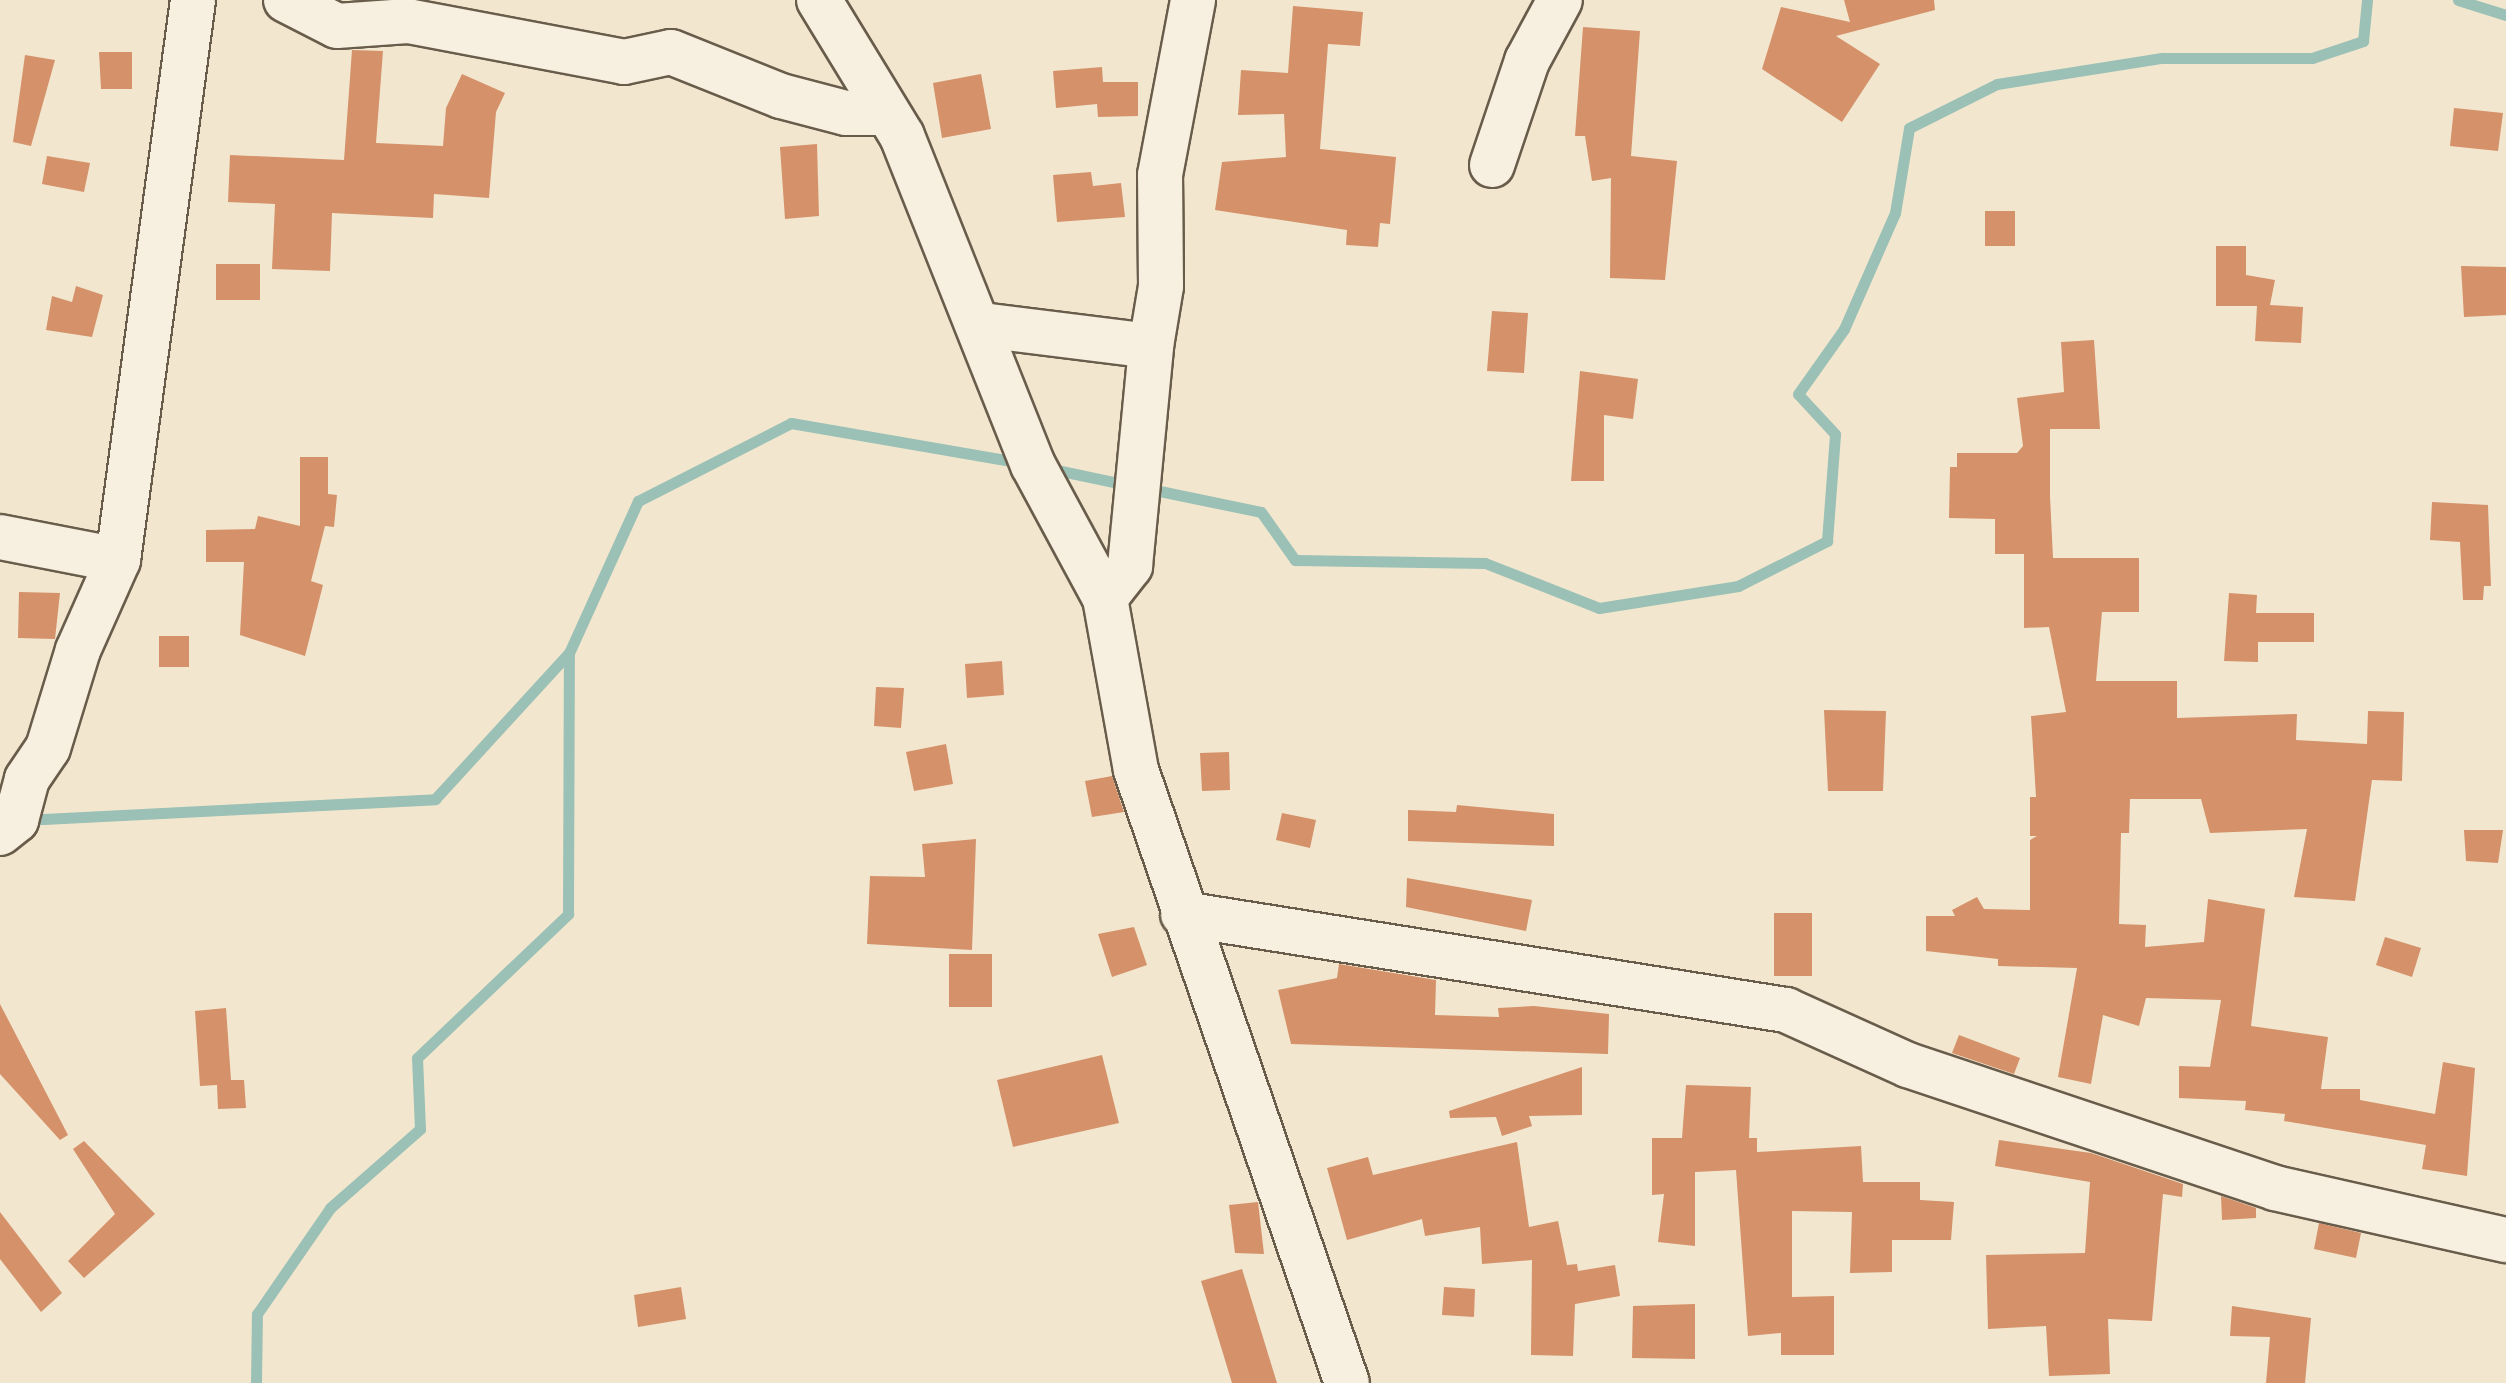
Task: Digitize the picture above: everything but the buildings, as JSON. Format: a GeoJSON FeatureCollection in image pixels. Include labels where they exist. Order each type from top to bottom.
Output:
{"type":"FeatureCollection","features":[{"type":"Feature","properties":{"kind":"street"},"geometry":{"type":"LineString","coordinates":[[0,833],[16,820],[27,779],[48,748],[78,650],[118,560],[193,0]]}},
{"type":"Feature","properties":{"kind":"street"},"geometry":{"type":"LineString","coordinates":[[286,0],[337,26],[408,21],[624,62],[671,52],[781,96],[846,113],[887,113]]}},
{"type":"Feature","properties":{"kind":"street"},"geometry":{"type":"LineString","coordinates":[[819,0],[887,113],[982,325],[1033,465],[1105,598],[1136,770],[1183,914],[1347,1383]]}},
{"type":"Feature","properties":{"kind":"street"},"geometry":{"type":"LineString","coordinates":[[1105,598],[1130,566],[1151,346],[1161,286],[1160,175],[1193,0]]}},
{"type":"Feature","properties":{"kind":"street"},"geometry":{"type":"LineString","coordinates":[[1492,165],[1527,61],[1560,0]]}},
{"type":"Feature","properties":{"kind":"street"},"geometry":{"type":"LineString","coordinates":[[982,325],[1151,346]]}},
{"type":"Feature","properties":{"kind":"street"},"geometry":{"type":"LineString","coordinates":[[0,537],[118,560]]}},
{"type":"Feature","properties":{"kind":"street"},"geometry":{"type":"LineString","coordinates":[[1183,914],[1786,1010],[1908,1065],[2275,1188],[2506,1240]]}},
{"type":"Feature","properties":{"kind":"waterway"},"geometry":{"type":"LineString","coordinates":[[1145,488],[1261,512],[1295,560],[1485,563],[1599,608],[1738,586],[1827,541],[1835,434],[1798,394],[1844,329],[1895,213],[1909,128],[1997,84],[2162,58],[2312,58],[2363,41],[2367,0]]}},
{"type":"Feature","properties":{"kind":"waterway"},"geometry":{"type":"LineString","coordinates":[[2458,0],[2506,15]]}},
{"type":"Feature","properties":{"kind":"waterway"},"geometry":{"type":"LineString","coordinates":[[24,820],[435,799],[569,653],[638,501],[791,423],[1022,463]]}},
{"type":"Feature","properties":{"kind":"waterway"},"geometry":{"type":"LineString","coordinates":[[1047,468],[1128,485]]}},
{"type":"Feature","properties":{"kind":"waterway"},"geometry":{"type":"LineString","coordinates":[[256,1383],[257,1314],[330,1208],[420,1129],[417,1058],[568,914],[569,653]]}}]}
